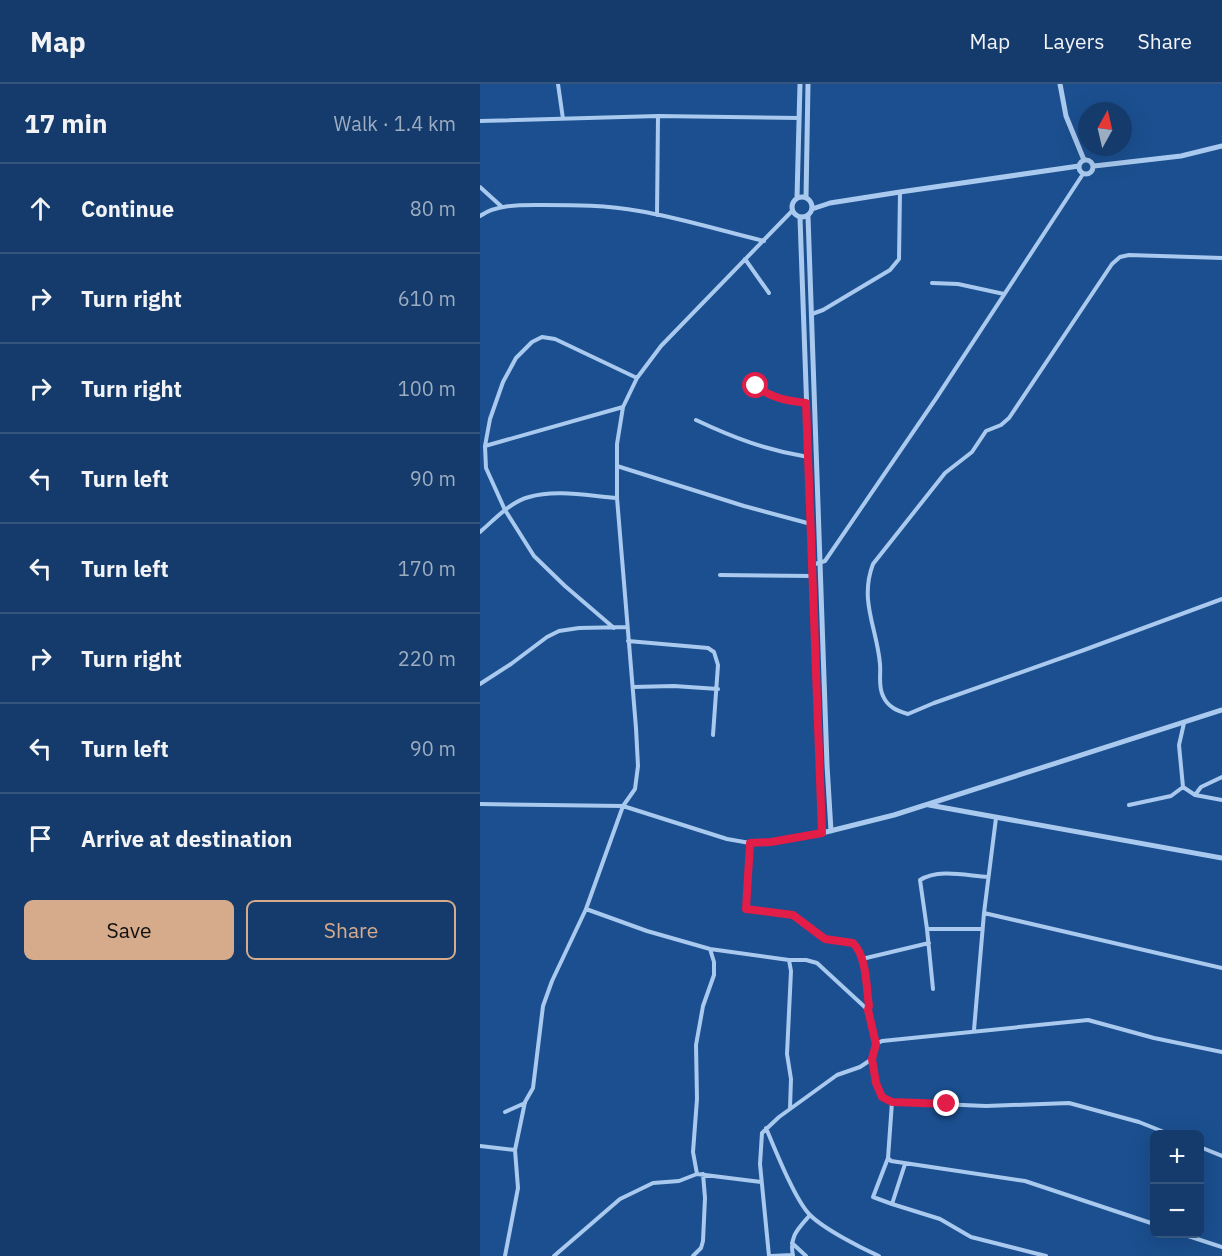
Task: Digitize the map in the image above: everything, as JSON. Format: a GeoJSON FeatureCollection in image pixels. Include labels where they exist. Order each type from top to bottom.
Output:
{"type":"FeatureCollection","features":[{"type":"Feature","properties":{"kind":"street"},"geometry":{"type":"LineString","coordinates":[[558,84],[563,119]]}},
{"type":"Feature","properties":{"kind":"street"},"geometry":{"type":"LineString","coordinates":[[505,1256],[518,1188],[515,1150],[525,1102],[533,1088],[543,1006],[552,981],[586,909],[623,806],[634,789],[638,766],[617,498],[617,444],[623,407],[637,378],[661,346],[792,211],[792,204],[797,198],[800,84]]}},
{"type":"Feature","properties":{"kind":"street"},"geometry":{"type":"LineString","coordinates":[[806,198],[808,84]]}},
{"type":"Feature","properties":{"kind":"street"},"geometry":{"type":"LineString","coordinates":[[1060,84],[1066,116],[1084,160]]}},
{"type":"Feature","properties":{"kind":"street"},"geometry":{"type":"LineString","coordinates":[[657,215],[658,116]]}},
{"type":"Feature","properties":{"kind":"street"},"geometry":{"type":"LineString","coordinates":[[480,121],[658,116],[799,118]]}},
{"type":"Feature","properties":{"kind":"street"},"geometry":{"type":"LineString","coordinates":[[1094,166],[1181,156],[1222,146]]}},
{"type":"Feature","properties":{"kind":"street"},"geometry":{"type":"LineString","coordinates":[[812,208],[830,203],[1079,166],[1084,160]]}},
{"type":"Feature","properties":{"kind":"street"},"geometry":{"type":"LineString","coordinates":[[1084,160],[1090,161],[1094,166]]}},
{"type":"Feature","properties":{"kind":"street"},"geometry":{"type":"LineString","coordinates":[[1079,166],[1083,174]]}},
{"type":"Feature","properties":{"kind":"street"},"geometry":{"type":"LineString","coordinates":[[812,565],[825,561],[937,397],[1083,174],[1091,173],[1094,166]]}},
{"type":"Feature","properties":{"kind":"street"},"geometry":{"type":"LineString","coordinates":[[480,187],[502,207]]}},
{"type":"Feature","properties":{"kind":"street"},"geometry":{"type":"LineString","coordinates":[[811,314],[823,310],[890,270],[899,259],[900,192]]}},
{"type":"Feature","properties":{"kind":"street"},"geometry":{"type":"LineString","coordinates":[[797,198],[810,200],[812,208],[808,216],[831,831]]}},
{"type":"Feature","properties":{"kind":"street"},"geometry":{"type":"LineString","coordinates":[[480,216],[488,210],[502,207],[586,205],[638,211],[764,241]]}},
{"type":"Feature","properties":{"kind":"street"},"geometry":{"type":"LineString","coordinates":[[792,211],[800,218],[822,833]]}},
{"type":"Feature","properties":{"kind":"street"},"geometry":{"type":"LineString","coordinates":[[800,218],[808,216]]}},
{"type":"Feature","properties":{"kind":"street"},"geometry":{"type":"LineString","coordinates":[[1222,258],[1129,255],[1120,257],[1112,264],[1009,418],[1001,425],[986,431],[972,452],[945,473],[873,564],[867,579],[868,608],[880,665],[879,682],[883,697],[891,708],[908,714],[1222,599]]}},
{"type":"Feature","properties":{"kind":"street"},"geometry":{"type":"LineString","coordinates":[[745,259],[769,293]]}},
{"type":"Feature","properties":{"kind":"street"},"geometry":{"type":"LineString","coordinates":[[932,284],[958,284],[1004,294]]}},
{"type":"Feature","properties":{"kind":"street"},"geometry":{"type":"LineString","coordinates":[[614,628],[534,556],[505,510],[486,468],[485,446],[490,418],[503,382],[516,358],[532,342],[542,337],[555,339],[637,378]]}},
{"type":"Feature","properties":{"kind":"street"},"geometry":{"type":"LineString","coordinates":[[756,386],[775,397],[806,403]]}},
{"type":"Feature","properties":{"kind":"street"},"geometry":{"type":"LineString","coordinates":[[485,446],[623,407]]}},
{"type":"Feature","properties":{"kind":"street"},"geometry":{"type":"LineString","coordinates":[[696,420],[749,444],[775,452],[808,457]]}},
{"type":"Feature","properties":{"kind":"street"},"geometry":{"type":"LineString","coordinates":[[616,466],[744,506],[811,524]]}},
{"type":"Feature","properties":{"kind":"street"},"geometry":{"type":"LineString","coordinates":[[480,532],[505,510],[528,497],[559,494],[617,498]]}},
{"type":"Feature","properties":{"kind":"street"},"geometry":{"type":"LineString","coordinates":[[720,575],[812,576]]}},
{"type":"Feature","properties":{"kind":"street"},"geometry":{"type":"LineString","coordinates":[[480,684],[559,631],[579,628],[627,627]]}},
{"type":"Feature","properties":{"kind":"street"},"geometry":{"type":"LineString","coordinates":[[628,641],[708,648],[714,652],[718,665],[718,689],[713,735]]}},
{"type":"Feature","properties":{"kind":"street"},"geometry":{"type":"LineString","coordinates":[[633,687],[674,686],[718,689]]}},
{"type":"Feature","properties":{"kind":"street"},"geometry":{"type":"LineString","coordinates":[[480,804],[623,806],[727,838],[750,843],[771,842],[822,833],[894,815],[1222,710]]}},
{"type":"Feature","properties":{"kind":"street"},"geometry":{"type":"LineString","coordinates":[[1183,787],[1179,745],[1184,723]]}},
{"type":"Feature","properties":{"kind":"street"},"geometry":{"type":"LineString","coordinates":[[1196,795],[1201,787],[1222,777]]}},
{"type":"Feature","properties":{"kind":"street"},"geometry":{"type":"LineString","coordinates":[[1183,787],[1196,795],[1222,800]]}},
{"type":"Feature","properties":{"kind":"street"},"geometry":{"type":"LineString","coordinates":[[1129,805],[1171,796],[1183,787]]}},
{"type":"Feature","properties":{"kind":"street"},"geometry":{"type":"LineString","coordinates":[[927,804],[1222,858]]}},
{"type":"Feature","properties":{"kind":"street"},"geometry":{"type":"LineString","coordinates":[[974,1030],[982,929],[996,818]]}},
{"type":"Feature","properties":{"kind":"street"},"geometry":{"type":"LineString","coordinates":[[750,843],[746,909],[793,915],[825,939],[853,943],[862,959],[868,1010],[876,1044],[872,1059],[876,1083],[882,1097],[892,1102],[986,1106],[1069,1103],[1139,1122],[1159,1130]]}},
{"type":"Feature","properties":{"kind":"street"},"geometry":{"type":"LineString","coordinates":[[933,989],[920,880],[932,875],[951,874],[988,877]]}},
{"type":"Feature","properties":{"kind":"street"},"geometry":{"type":"LineString","coordinates":[[586,909],[647,931],[710,949],[817,963],[868,1010]]}},
{"type":"Feature","properties":{"kind":"street"},"geometry":{"type":"LineString","coordinates":[[984,913],[1222,968]]}},
{"type":"Feature","properties":{"kind":"street"},"geometry":{"type":"LineString","coordinates":[[927,929],[982,929]]}},
{"type":"Feature","properties":{"kind":"street"},"geometry":{"type":"LineString","coordinates":[[862,959],[929,943]]}},
{"type":"Feature","properties":{"kind":"street"},"geometry":{"type":"LineString","coordinates":[[697,1174],[693,1152],[697,1099],[696,1045],[704,1006],[714,975],[714,962],[710,949]]}},
{"type":"Feature","properties":{"kind":"street"},"geometry":{"type":"LineString","coordinates":[[789,960],[791,971],[787,1054],[790,1109]]}},
{"type":"Feature","properties":{"kind":"street"},"geometry":{"type":"LineString","coordinates":[[876,1044],[882,1041],[974,1030],[1088,1020],[1154,1038],[1222,1052]]}},
{"type":"Feature","properties":{"kind":"street"},"geometry":{"type":"LineString","coordinates":[[810,1215],[791,1242],[793,1255],[770,1256],[761,1182],[760,1138],[765,1127],[837,1075],[860,1067],[872,1059]]}},
{"type":"Feature","properties":{"kind":"street"},"geometry":{"type":"LineString","coordinates":[[506,1112],[525,1102]]}},
{"type":"Feature","properties":{"kind":"street"},"geometry":{"type":"LineString","coordinates":[[892,1102],[888,1158],[873,1197],[940,1219],[971,1237],[1047,1256]]}},
{"type":"Feature","properties":{"kind":"street"},"geometry":{"type":"LineString","coordinates":[[765,1127],[794,1188],[810,1215],[836,1233],[879,1256]]}},
{"type":"Feature","properties":{"kind":"street"},"geometry":{"type":"LineString","coordinates":[[480,1146],[515,1150]]}},
{"type":"Feature","properties":{"kind":"street"},"geometry":{"type":"LineString","coordinates":[[1204,1149],[1222,1156]]}},
{"type":"Feature","properties":{"kind":"street"},"geometry":{"type":"LineString","coordinates":[[888,1158],[904,1164],[962,1170],[1024,1181],[1150,1222]]}},
{"type":"Feature","properties":{"kind":"street"},"geometry":{"type":"LineString","coordinates":[[892,1204],[904,1164]]}},
{"type":"Feature","properties":{"kind":"street"},"geometry":{"type":"LineString","coordinates":[[554,1256],[620,1199],[653,1183],[680,1181],[697,1174],[761,1182]]}},
{"type":"Feature","properties":{"kind":"street"},"geometry":{"type":"LineString","coordinates":[[693,1256],[701,1248],[703,1241],[705,1198],[703,1174]]}},
{"type":"Feature","properties":{"kind":"street"},"geometry":{"type":"LineString","coordinates":[[1196,1238],[1222,1247]]}},
{"type":"Feature","properties":{"kind":"street"},"geometry":{"type":"LineString","coordinates":[[791,1242],[806,1256]]}},
{"type":"Feature","properties":{"kind":"route"},"geometry":{"type":"LineString","coordinates":[[756,386],[775,397],[806,403],[822,833],[771,842],[750,843],[746,909],[793,915],[825,939],[853,943],[862,959],[868,1010],[876,1044],[872,1059],[876,1083],[882,1097],[892,1102],[947,1104]]}}]}
